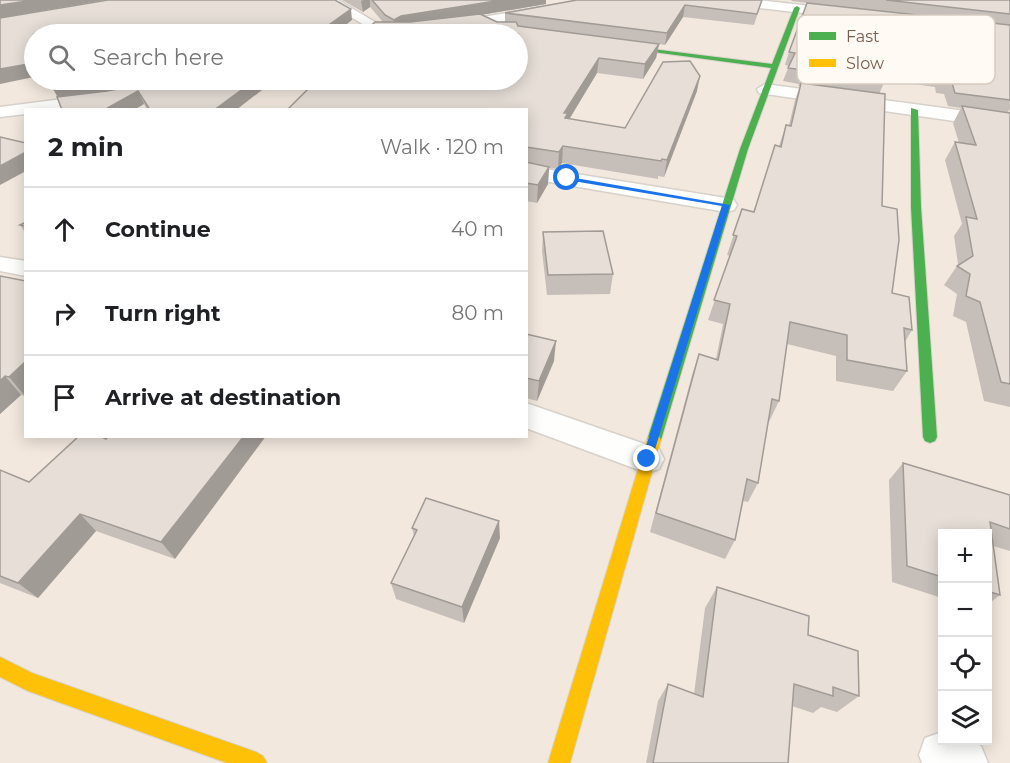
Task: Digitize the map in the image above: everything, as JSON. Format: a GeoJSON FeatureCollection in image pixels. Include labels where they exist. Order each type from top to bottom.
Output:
{"type":"FeatureCollection","features":[{"type":"Feature","properties":{"kind":"street"},"geometry":{"type":"LineString","coordinates":[[329,0],[371,24]]}},
{"type":"Feature","properties":{"kind":"street"},"geometry":{"type":"LineString","coordinates":[[724,0],[856,15]]}},
{"type":"Feature","properties":{"kind":"street"},"geometry":{"type":"LineString","coordinates":[[559,763],[647,459],[726,205],[772,66],[797,8]]}},
{"type":"Feature","properties":{"kind":"street"},"geometry":{"type":"LineString","coordinates":[[469,24],[556,9]]}},
{"type":"Feature","properties":{"kind":"street"},"geometry":{"type":"LineString","coordinates":[[482,22],[487,24]]}},
{"type":"Feature","properties":{"kind":"street"},"geometry":{"type":"LineString","coordinates":[[594,44],[772,66]]}},
{"type":"Feature","properties":{"kind":"street"},"geometry":{"type":"LineString","coordinates":[[765,88],[1010,123]]}},
{"type":"Feature","properties":{"kind":"street"},"geometry":{"type":"LineString","coordinates":[[33,108],[118,100]]}},
{"type":"Feature","properties":{"kind":"street"},"geometry":{"type":"LineString","coordinates":[[0,112],[24,109]]}},
{"type":"Feature","properties":{"kind":"street"},"geometry":{"type":"LineString","coordinates":[[914,110],[916,207],[930,436]]}},
{"type":"Feature","properties":{"kind":"street"},"geometry":{"type":"LineString","coordinates":[[528,172],[726,205]]}},
{"type":"Feature","properties":{"kind":"street"},"geometry":{"type":"LineString","coordinates":[[0,264],[24,269]]}},
{"type":"Feature","properties":{"kind":"street"},"geometry":{"type":"LineString","coordinates":[[528,416],[647,459]]}},
{"type":"Feature","properties":{"kind":"street"},"geometry":{"type":"LineString","coordinates":[[0,667],[28,681],[256,763]]}},
{"type":"Feature","properties":{"kind":"shaded area"},"geometry":{"type":"Polygon","coordinates":[[[0,0],[1010,0],[1010,763],[0,763],[0,0]]]}},
{"type":"Feature","properties":{"kind":"building"},"geometry":{"type":"Polygon","coordinates":[[[0,0],[34,0],[0,5],[0,0]]]}},
{"type":"Feature","properties":{"kind":"building"},"geometry":{"type":"Polygon","coordinates":[[[108,0],[335,0],[351,9],[330,24],[24,24],[24,65],[0,69],[0,18],[108,0]]]}},
{"type":"Feature","properties":{"kind":"building"},"geometry":{"type":"Polygon","coordinates":[[[372,0],[502,0],[401,16],[394,20],[385,15],[372,0]]]}},
{"type":"Feature","properties":{"kind":"building"},"geometry":{"type":"Polygon","coordinates":[[[577,0],[762,0],[757,14],[685,5],[667,33],[505,13],[577,0]]]}},
{"type":"Feature","properties":{"kind":"building"},"geometry":{"type":"Polygon","coordinates":[[[886,0],[1010,0],[1010,14],[886,0]]]}},
{"type":"Feature","properties":{"kind":"building"},"geometry":{"type":"Polygon","coordinates":[[[807,3],[918,15],[803,15],[807,3]]]}},
{"type":"Feature","properties":{"kind":"building"},"geometry":{"type":"Polygon","coordinates":[[[480,14],[497,22],[516,22],[517,24],[373,24],[375,22],[410,22],[480,14]]]}},
{"type":"Feature","properties":{"kind":"building"},"geometry":{"type":"Polygon","coordinates":[[[995,23],[1010,25],[1010,100],[955,93],[952,84],[995,84],[995,23]]]}},
{"type":"Feature","properties":{"kind":"building"},"geometry":{"type":"Polygon","coordinates":[[[528,27],[659,44],[645,64],[599,58],[564,113],[568,113],[565,118],[625,128],[663,62],[690,61],[700,76],[667,160],[662,159],[661,161],[563,146],[559,152],[528,147],[528,108],[289,108],[307,90],[528,90],[528,27]]]}},
{"type":"Feature","properties":{"kind":"building"},"geometry":{"type":"Polygon","coordinates":[[[797,30],[797,69],[788,68],[795,53],[789,52],[797,30]]]}},
{"type":"Feature","properties":{"kind":"building"},"geometry":{"type":"Polygon","coordinates":[[[801,84],[885,94],[882,206],[897,209],[899,240],[892,293],[909,297],[912,330],[904,328],[907,371],[847,360],[847,335],[790,322],[779,401],[772,399],[758,483],[747,479],[735,540],[656,513],[699,354],[718,360],[730,304],[714,300],[737,236],[733,235],[742,209],[754,212],[775,145],[781,147],[786,125],[791,126],[801,84]]]}},
{"type":"Feature","properties":{"kind":"building"},"geometry":{"type":"Polygon","coordinates":[[[241,90],[217,108],[149,108],[138,91],[108,108],[61,108],[57,97],[107,91],[241,90]]]}},
{"type":"Feature","properties":{"kind":"building"},"geometry":{"type":"Polygon","coordinates":[[[962,106],[1010,113],[1010,384],[1001,382],[980,302],[966,296],[970,274],[957,266],[973,256],[966,217],[977,219],[955,142],[976,145],[962,106]]]}},
{"type":"Feature","properties":{"kind":"building"},"geometry":{"type":"Polygon","coordinates":[[[0,137],[24,143],[24,153],[0,166],[0,137]]]}},
{"type":"Feature","properties":{"kind":"building"},"geometry":{"type":"Polygon","coordinates":[[[528,162],[549,167],[538,185],[528,183],[528,162]]]}},
{"type":"Feature","properties":{"kind":"building"},"geometry":{"type":"Polygon","coordinates":[[[603,231],[613,274],[548,275],[543,232],[603,231]]]}},
{"type":"Feature","properties":{"kind":"building"},"geometry":{"type":"Polygon","coordinates":[[[0,276],[24,281],[24,363],[9,377],[5,376],[0,381],[0,276]]]}},
{"type":"Feature","properties":{"kind":"building"},"geometry":{"type":"Polygon","coordinates":[[[528,334],[556,341],[539,381],[528,378],[528,334]]]}},
{"type":"Feature","properties":{"kind":"building"},"geometry":{"type":"Polygon","coordinates":[[[77,438],[242,438],[161,542],[80,514],[18,583],[0,576],[0,470],[29,482],[77,438]]]}},
{"type":"Feature","properties":{"kind":"building"},"geometry":{"type":"Polygon","coordinates":[[[903,463],[1010,495],[1010,529],[990,522],[991,529],[938,529],[938,576],[907,566],[903,463]]]}},
{"type":"Feature","properties":{"kind":"building"},"geometry":{"type":"Polygon","coordinates":[[[426,498],[499,521],[462,607],[391,583],[417,530],[412,528],[426,498]]]}},
{"type":"Feature","properties":{"kind":"building"},"geometry":{"type":"Polygon","coordinates":[[[992,537],[1000,595],[992,593],[992,537]]]}},
{"type":"Feature","properties":{"kind":"building"},"geometry":{"type":"Polygon","coordinates":[[[717,587],[809,616],[808,635],[858,651],[859,696],[833,687],[833,696],[794,684],[788,763],[653,763],[668,684],[703,697],[717,587]]]}},
{"type":"Feature","properties":{"kind":"traffic: fast"},"geometry":{"type":"LineString","coordinates":[[654,440],[744,149],[797,8]]}},
{"type":"Feature","properties":{"kind":"traffic: fast"},"geometry":{"type":"LineString","coordinates":[[612,46],[772,66]]}},
{"type":"Feature","properties":{"kind":"traffic: fast"},"geometry":{"type":"LineString","coordinates":[[914,110],[916,207],[930,437]]}},
{"type":"Feature","properties":{"kind":"traffic: slow"},"geometry":{"type":"LineString","coordinates":[[559,763],[654,440]]}},
{"type":"Feature","properties":{"kind":"traffic: slow"},"geometry":{"type":"LineString","coordinates":[[0,667],[28,681],[256,763]]}},
{"type":"Feature","properties":{"kind":"route"},"geometry":{"type":"LineString","coordinates":[[567,178],[726,205],[647,459]]}}]}
